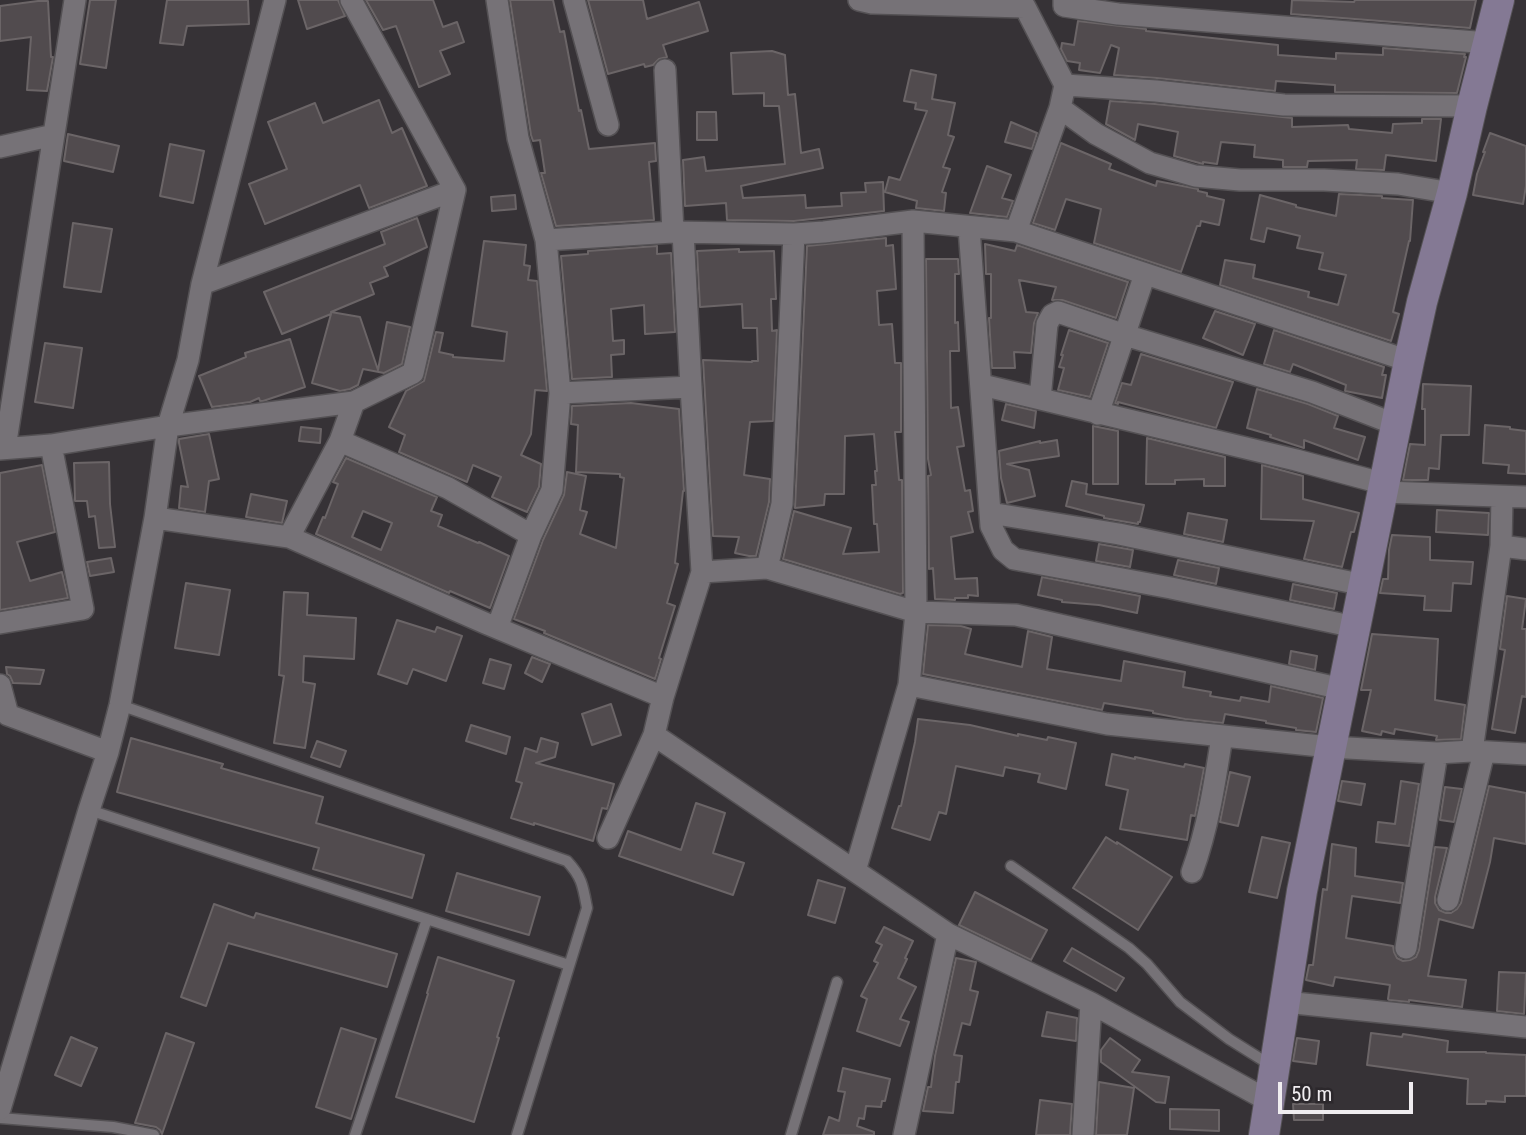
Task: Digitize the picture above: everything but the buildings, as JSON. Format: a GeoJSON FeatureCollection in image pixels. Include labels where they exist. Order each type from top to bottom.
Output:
{"type":"FeatureCollection","features":[{"type":"Feature","properties":{"kind":"street"},"geometry":{"type":"LineString","coordinates":[[75,0],[2,449],[51,445],[169,426],[354,402],[414,373],[455,190],[352,0]]}},
{"type":"Feature","properties":{"kind":"street"},"geometry":{"type":"LineString","coordinates":[[0,1109],[120,705],[155,518],[169,426],[188,360],[202,285],[275,0]]}},
{"type":"Feature","properties":{"kind":"street"},"geometry":{"type":"LineString","coordinates":[[497,0],[518,138],[546,240],[560,393],[552,490],[531,535],[497,628]]}},
{"type":"Feature","properties":{"kind":"street"},"geometry":{"type":"LineString","coordinates":[[574,0],[608,125]]}},
{"type":"Feature","properties":{"kind":"street"},"geometry":{"type":"LineString","coordinates":[[859,0],[872,3],[1000,3],[1025,7],[1064,3],[1118,14],[1489,43]]}},
{"type":"Feature","properties":{"kind":"street"},"geometry":{"type":"LineString","coordinates":[[1264,1135],[1302,891],[1409,361],[1499,0]]}},
{"type":"Feature","properties":{"kind":"street"},"geometry":{"type":"LineString","coordinates":[[1016,231],[1060,108],[1065,85],[1025,7]]}},
{"type":"Feature","properties":{"kind":"street"},"geometry":{"type":"LineString","coordinates":[[608,838],[654,735],[663,697],[702,572],[691,387],[665,70]]}},
{"type":"Feature","properties":{"kind":"street"},"geometry":{"type":"LineString","coordinates":[[1065,85],[1156,91],[1284,105],[1472,106]]}},
{"type":"Feature","properties":{"kind":"street"},"geometry":{"type":"LineString","coordinates":[[1060,108],[1096,134],[1150,163],[1195,176],[1240,180],[1324,180],[1398,184],[1452,193]]}},
{"type":"Feature","properties":{"kind":"street"},"geometry":{"type":"LineString","coordinates":[[0,147],[54,135]]}},
{"type":"Feature","properties":{"kind":"street"},"geometry":{"type":"LineString","coordinates":[[202,285],[455,190]]}},
{"type":"Feature","properties":{"kind":"street"},"geometry":{"type":"LineString","coordinates":[[546,240],[678,232],[824,232],[913,221],[1016,231],[1409,361]]}},
{"type":"Feature","properties":{"kind":"street"},"geometry":{"type":"LineString","coordinates":[[855,871],[909,685],[916,612],[913,221]]}},
{"type":"Feature","properties":{"kind":"street"},"geometry":{"type":"LineString","coordinates":[[969,228],[991,526],[1003,550],[1014,559],[1171,588],[1355,627]]}},
{"type":"Feature","properties":{"kind":"street"},"geometry":{"type":"LineString","coordinates":[[767,568],[782,504],[793,233]]}},
{"type":"Feature","properties":{"kind":"street"},"geometry":{"type":"LineString","coordinates":[[1098,414],[1145,274]]}},
{"type":"Feature","properties":{"kind":"street"},"geometry":{"type":"LineString","coordinates":[[1040,399],[1045,333],[1052,315],[1058,312],[1312,392],[1397,425]]}},
{"type":"Feature","properties":{"kind":"street"},"geometry":{"type":"LineString","coordinates":[[982,385],[1296,460],[1384,488],[1526,497]]}},
{"type":"Feature","properties":{"kind":"street"},"geometry":{"type":"LineString","coordinates":[[560,393],[691,387]]}},
{"type":"Feature","properties":{"kind":"street"},"geometry":{"type":"LineString","coordinates":[[289,537],[340,440],[354,402]]}},
{"type":"Feature","properties":{"kind":"street"},"geometry":{"type":"LineString","coordinates":[[340,440],[448,488],[531,535]]}},
{"type":"Feature","properties":{"kind":"street"},"geometry":{"type":"LineString","coordinates":[[0,623],[83,609],[51,445]]}},
{"type":"Feature","properties":{"kind":"street"},"geometry":{"type":"LineString","coordinates":[[1448,900],[1478,751],[1501,546],[1502,497]]}},
{"type":"Feature","properties":{"kind":"street"},"geometry":{"type":"LineString","coordinates":[[990,513],[1119,534],[1364,585]]}},
{"type":"Feature","properties":{"kind":"street"},"geometry":{"type":"LineString","coordinates":[[155,518],[289,537],[663,697]]}},
{"type":"Feature","properties":{"kind":"street"},"geometry":{"type":"LineString","coordinates":[[1501,546],[1526,549]]}},
{"type":"Feature","properties":{"kind":"street"},"geometry":{"type":"LineString","coordinates":[[702,572],[767,568],[916,612],[1016,615],[1342,689]]}},
{"type":"Feature","properties":{"kind":"street"},"geometry":{"type":"LineString","coordinates":[[0,685],[8,715],[108,752]]}},
{"type":"Feature","properties":{"kind":"street"},"geometry":{"type":"LineString","coordinates":[[909,685],[1107,724],[1330,747],[1526,754]]}},
{"type":"Feature","properties":{"kind":"street"},"geometry":{"type":"LineString","coordinates":[[654,735],[948,934],[1091,1003],[1269,1101]]}},
{"type":"Feature","properties":{"kind":"street"},"geometry":{"type":"LineString","coordinates":[[1192,872],[1202,844],[1222,736]]}},
{"type":"Feature","properties":{"kind":"street"},"geometry":{"type":"LineString","coordinates":[[1406,948],[1437,752]]}},
{"type":"Feature","properties":{"kind":"street"},"geometry":{"type":"LineString","coordinates":[[904,1135],[948,934]]}},
{"type":"Feature","properties":{"kind":"street"},"geometry":{"type":"LineString","coordinates":[[1285,1002],[1526,1027]]}},
{"type":"Feature","properties":{"kind":"street"},"geometry":{"type":"LineString","coordinates":[[1083,1135],[1091,1003]]}},
{"type":"Feature","properties":{"kind":"lane"},"geometry":{"type":"LineString","coordinates":[[120,705],[567,860],[578,873],[587,908],[517,1135]]}},
{"type":"Feature","properties":{"kind":"lane"},"geometry":{"type":"LineString","coordinates":[[89,810],[569,965]]}},
{"type":"Feature","properties":{"kind":"lane"},"geometry":{"type":"LineString","coordinates":[[1011,866],[1129,948],[1181,1002],[1229,1039],[1275,1068]]}},
{"type":"Feature","properties":{"kind":"lane"},"geometry":{"type":"LineString","coordinates":[[355,1135],[427,919]]}},
{"type":"Feature","properties":{"kind":"lane"},"geometry":{"type":"LineString","coordinates":[[791,1135],[837,982]]}},
{"type":"Feature","properties":{"kind":"lane"},"geometry":{"type":"LineString","coordinates":[[0,1118],[113,1127],[154,1135]]}}]}
